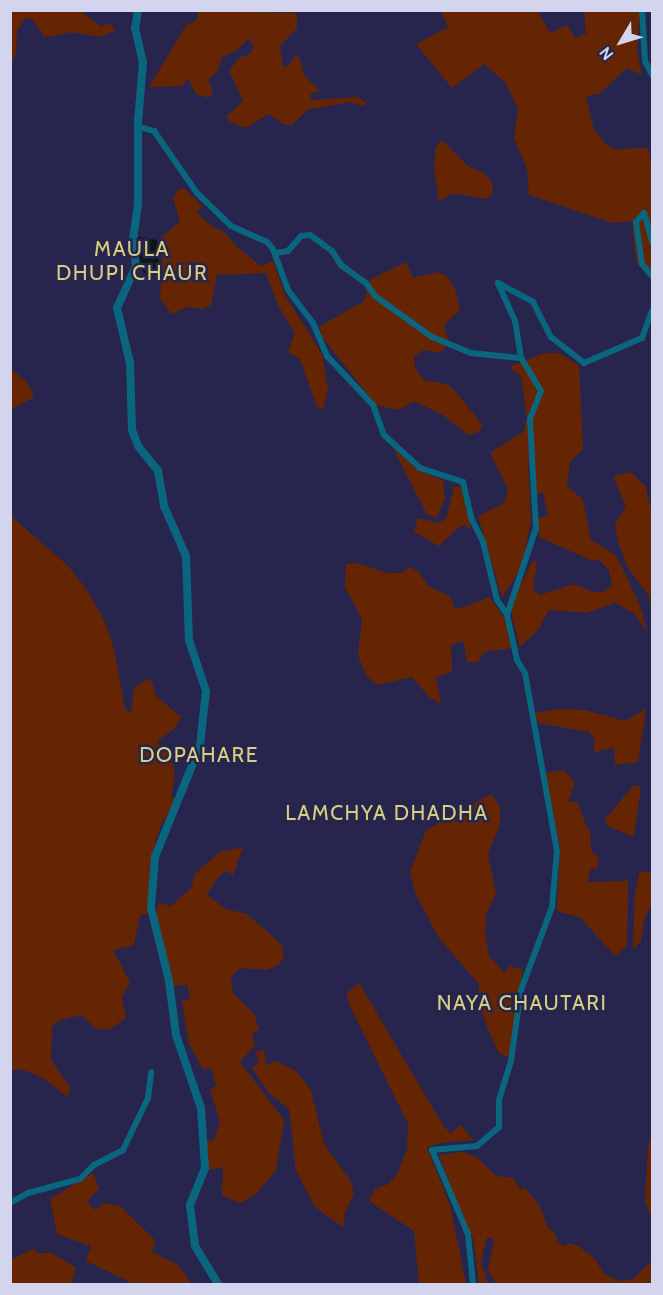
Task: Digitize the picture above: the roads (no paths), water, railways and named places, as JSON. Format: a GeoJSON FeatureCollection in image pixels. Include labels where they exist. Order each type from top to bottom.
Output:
{"type":"FeatureCollection","features":[{"type":"Feature","properties":{"kind":"street"},"geometry":{"type":"LineString","coordinates":[[138,10],[135,28],[143,63],[138,204],[133,241],[136,266],[117,308],[130,363],[132,430],[138,446],[158,471],[164,506],[186,556],[189,640],[206,691],[200,746],[155,857],[151,908],[169,981],[176,1035],[201,1108],[205,1168],[190,1205],[195,1246],[218,1284]]}},
{"type":"Feature","properties":{"kind":"street"},"geometry":{"type":"LineString","coordinates":[[642,10],[645,61],[652,75]]}},
{"type":"Feature","properties":{"kind":"street"},"geometry":{"type":"LineString","coordinates":[[139,127],[154,131],[197,193],[231,226],[267,242],[276,253],[288,290],[313,323],[327,356],[373,405],[384,435],[420,468],[463,482],[471,518],[483,542],[497,600],[507,615],[538,735],[544,794],[557,852],[552,907],[521,990],[512,1061],[499,1100],[499,1127],[477,1146],[432,1150],[468,1234],[473,1284]]}},
{"type":"Feature","properties":{"kind":"street"},"geometry":{"type":"LineString","coordinates":[[652,242],[644,213],[636,222],[642,264],[652,276]]}},
{"type":"Feature","properties":{"kind":"street"},"geometry":{"type":"LineString","coordinates":[[276,253],[288,251],[301,236],[310,235],[332,251],[375,296],[432,337],[471,353],[520,358]]}},
{"type":"Feature","properties":{"kind":"street"},"geometry":{"type":"LineString","coordinates":[[507,615],[536,528],[530,419],[541,391],[520,358],[515,321],[498,283],[533,302],[551,337],[584,363],[642,338],[652,311]]}},
{"type":"Feature","properties":{"kind":"street"},"geometry":{"type":"LineString","coordinates":[[10,1203],[27,1193],[80,1179],[94,1165],[123,1150],[148,1098],[152,1072]]}},
{"type":"Feature","properties":{"kind":"district","name":"MAULA DHUPI CHAUR"},"geometry":{"type":"Point","coordinates":[132,261]}},
{"type":"Feature","properties":{"kind":"district","name":"DOPAHARE"},"geometry":{"type":"Point","coordinates":[199,755]}},
{"type":"Feature","properties":{"kind":"district","name":"LAMCHYA DHADHA"},"geometry":{"type":"Point","coordinates":[387,813]}},
{"type":"Feature","properties":{"kind":"district","name":"NAYA CHAUTARI"},"geometry":{"type":"Point","coordinates":[522,1003]}}]}
